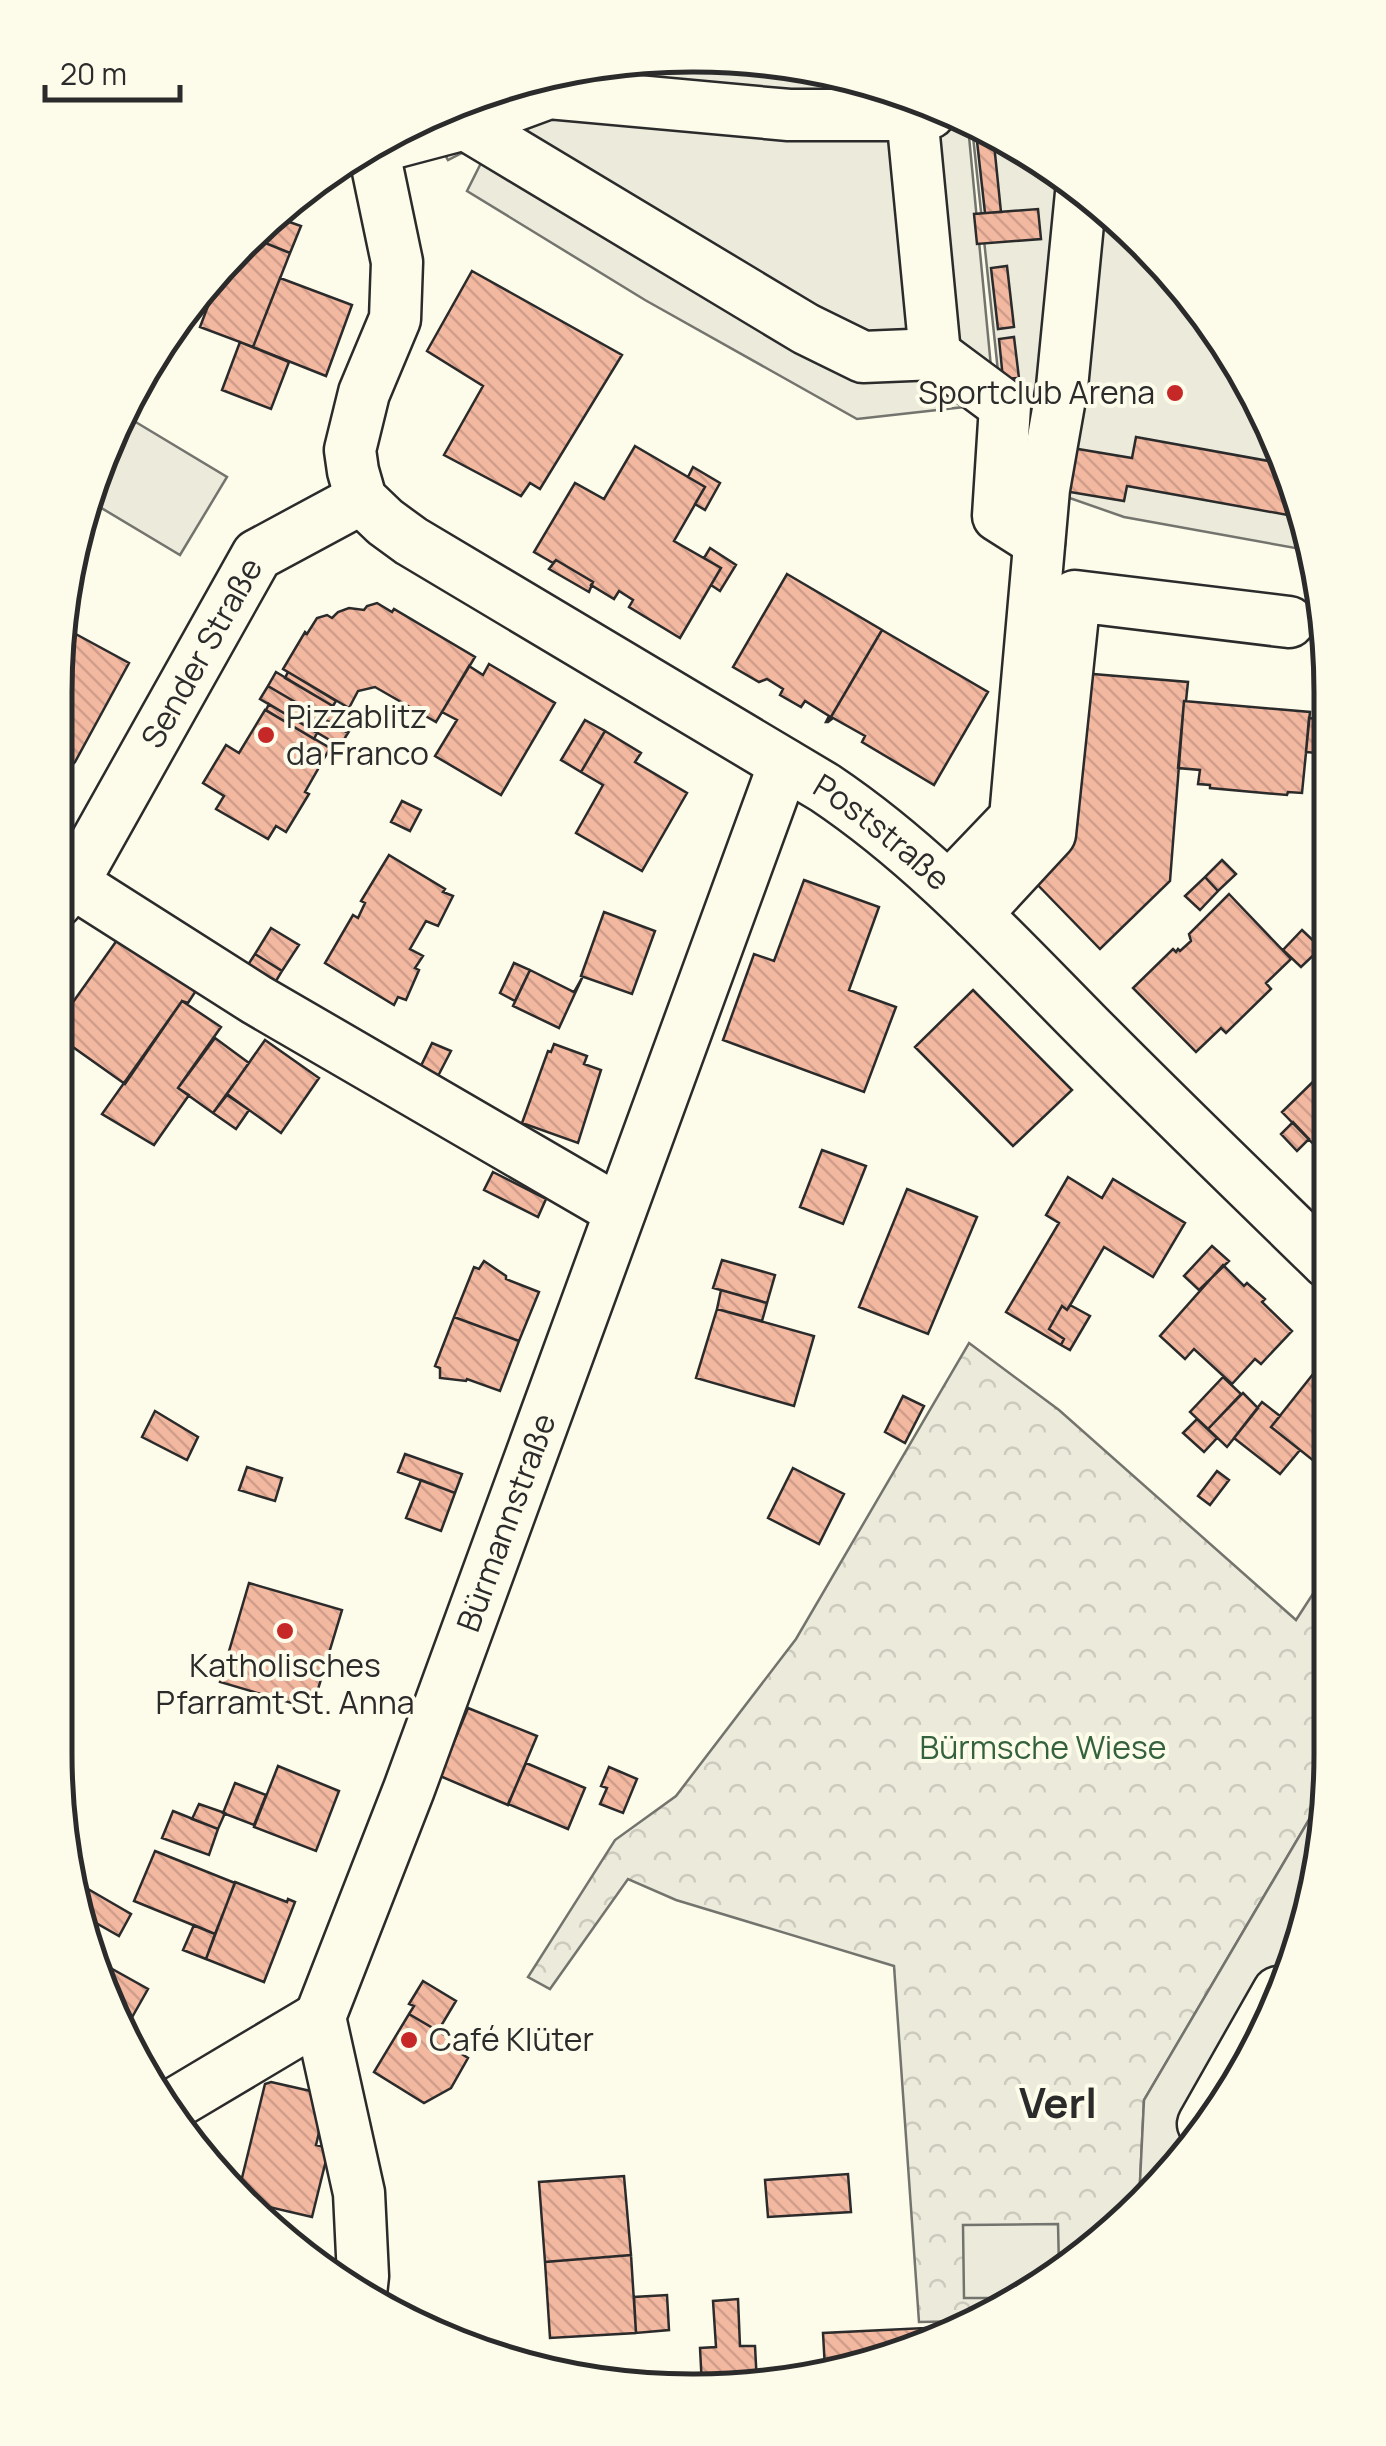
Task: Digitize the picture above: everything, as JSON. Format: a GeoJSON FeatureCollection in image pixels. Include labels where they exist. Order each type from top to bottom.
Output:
{"type":"FeatureCollection","features":[{"type":"Feature","properties":{"kind":"street"},"geometry":{"type":"LineString","coordinates":[[419,136],[549,93],[789,115],[915,114]]}},
{"type":"Feature","properties":{"kind":"street"},"geometry":{"type":"LineString","coordinates":[[921,117],[935,354]]}},
{"type":"Feature","properties":{"kind":"street"},"geometry":{"type":"LineString","coordinates":[[464,124],[806,329],[863,358],[935,354],[1005,406],[998,516],[1039,542]]}},
{"type":"Feature","properties":{"kind":"street"},"geometry":{"type":"LineString","coordinates":[[361,499],[350,450],[364,393],[395,318],[398,262],[376,160]]}},
{"type":"Feature","properties":{"kind":"street"},"geometry":{"type":"LineString","coordinates":[[963,901],[1015,818],[1044,490],[1062,388],[1080,208]]}},
{"type":"Feature","properties":{"kind":"street","name":"Poststraße"},"geometry":{"type":"LineString","coordinates":[[361,499],[411,542],[859,811],[963,901],[1314,1249]]}},
{"type":"Feature","properties":{"kind":"street","name":"Sender Straße"},"geometry":{"type":"LineString","coordinates":[[73,877],[258,555],[361,499]]}},
{"type":"Feature","properties":{"kind":"street"},"geometry":{"type":"LineString","coordinates":[[963,901],[1050,834],[1075,596],[1290,622]]}},
{"type":"Feature","properties":{"kind":"street","name":"Bürmannstraße"},"geometry":{"type":"LineString","coordinates":[[320,2017],[409,1789],[784,764]]}},
{"type":"Feature","properties":{"kind":"street"},"geometry":{"type":"LineString","coordinates":[[73,898],[620,1211]]}},
{"type":"Feature","properties":{"kind":"street"},"geometry":{"type":"LineString","coordinates":[[179,2101],[320,2017],[360,2193],[363,2278]]}},
{"type":"Feature","properties":{"kind":"green space"},"geometry":{"type":"Polygon","coordinates":[[[973,140],[1038,177],[1102,226],[1185,315],[1250,419],[1281,494],[1296,548],[1124,517],[1044,489],[1039,406],[999,381],[973,140]]]}},
{"type":"Feature","properties":{"kind":"green space","name":"Bürmsche Wiese"},"geometry":{"type":"Polygon","coordinates":[[[969,1343],[1059,1410],[1296,1620],[1314,1592],[1314,1753],[1310,1819],[1144,2100],[1140,2184],[1102,2220],[1038,2269],[940,2322],[919,2322],[894,1966],[676,1900],[628,1879],[550,1989],[528,1977],[615,1840],[676,1796],[796,1639],[969,1343]]]}},
{"type":"Feature","properties":{"kind":"green space"},"geometry":{"type":"Polygon","coordinates":[[[1058,2224],[1059,2254],[989,2298],[964,2298],[963,2225],[1058,2224]]]}},
{"type":"Feature","properties":{"kind":"shaded area"},"geometry":{"type":"Polygon","coordinates":[[[693,72],[734,74],[814,84],[892,105],[969,137],[991,367],[973,406],[857,419],[645,300],[467,191],[481,163],[462,153],[448,160],[432,131],[494,105],[572,84],[612,78],[693,72]]]}},
{"type":"Feature","properties":{"kind":"shaded area"},"geometry":{"type":"Polygon","coordinates":[[[135,422],[227,477],[180,555],[101,508],[135,422]]]}},
{"type":"Feature","properties":{"kind":"shaded area"},"geometry":{"type":"Polygon","coordinates":[[[1310,1819],[1292,1914],[1250,2027],[1209,2098],[1140,2184],[1144,2100],[1310,1819]]]}},
{"type":"Feature","properties":{"kind":"building"},"geometry":{"type":"Polygon","coordinates":[[[977,142],[995,151],[1001,212],[985,213],[977,142]]]}},
{"type":"Feature","properties":{"kind":"building"},"geometry":{"type":"Polygon","coordinates":[[[1038,209],[1041,239],[977,244],[974,214],[1038,209]]]}},
{"type":"Feature","properties":{"kind":"building"},"geometry":{"type":"Polygon","coordinates":[[[289,222],[301,226],[290,253],[266,243],[289,222]]]}},
{"type":"Feature","properties":{"kind":"building"},"geometry":{"type":"Polygon","coordinates":[[[266,243],[290,253],[253,347],[200,327],[208,307],[266,243]]]}},
{"type":"Feature","properties":{"kind":"building"},"geometry":{"type":"Polygon","coordinates":[[[1007,266],[1014,327],[998,329],[991,268],[1007,266]]]}},
{"type":"Feature","properties":{"kind":"building"},"geometry":{"type":"Polygon","coordinates":[[[472,271],[622,355],[540,489],[530,483],[521,496],[444,455],[483,386],[427,351],[472,271]]]}},
{"type":"Feature","properties":{"kind":"building"},"geometry":{"type":"Polygon","coordinates":[[[280,278],[352,305],[326,376],[253,347],[280,278]]]}},
{"type":"Feature","properties":{"kind":"building"},"geometry":{"type":"Polygon","coordinates":[[[1014,337],[1019,378],[1003,379],[999,339],[1014,337]]]}},
{"type":"Feature","properties":{"kind":"building"},"geometry":{"type":"Polygon","coordinates":[[[240,342],[289,362],[271,409],[222,390],[240,342]]]}},
{"type":"Feature","properties":{"kind":"building"},"geometry":{"type":"Polygon","coordinates":[[[1136,437],[1268,461],[1287,515],[1127,486],[1124,501],[1064,491],[1072,448],[1132,458],[1136,437]]]}},
{"type":"Feature","properties":{"kind":"building"},"geometry":{"type":"Polygon","coordinates":[[[635,446],[705,487],[674,541],[721,568],[680,638],[629,607],[633,600],[619,591],[614,599],[556,560],[553,563],[534,552],[575,483],[604,499],[635,446]]]}},
{"type":"Feature","properties":{"kind":"building"},"geometry":{"type":"Polygon","coordinates":[[[693,467],[720,483],[705,510],[695,504],[705,487],[688,477],[693,467]]]}},
{"type":"Feature","properties":{"kind":"building"},"geometry":{"type":"Polygon","coordinates":[[[710,548],[736,565],[720,591],[711,585],[721,568],[704,558],[710,548]]]}},
{"type":"Feature","properties":{"kind":"building"},"geometry":{"type":"Polygon","coordinates":[[[556,560],[593,582],[589,592],[549,569],[556,560]]]}},
{"type":"Feature","properties":{"kind":"building"},"geometry":{"type":"Polygon","coordinates":[[[787,574],[882,630],[828,722],[829,716],[805,701],[801,707],[780,695],[783,689],[767,679],[759,682],[733,667],[787,574]]]}},
{"type":"Feature","properties":{"kind":"building"},"geometry":{"type":"Polygon","coordinates":[[[377,603],[475,657],[436,722],[375,687],[358,691],[349,708],[283,669],[317,618],[332,618],[349,608],[364,610],[377,603]]]}},
{"type":"Feature","properties":{"kind":"building"},"geometry":{"type":"Polygon","coordinates":[[[882,630],[988,692],[934,785],[862,742],[865,736],[833,718],[828,722],[882,630]]]}},
{"type":"Feature","properties":{"kind":"building"},"geometry":{"type":"Polygon","coordinates":[[[76,634],[129,663],[73,764],[76,634]]]}},
{"type":"Feature","properties":{"kind":"building"},"geometry":{"type":"Polygon","coordinates":[[[489,664],[555,703],[501,795],[435,756],[457,720],[442,712],[469,666],[483,675],[489,664]]]}},
{"type":"Feature","properties":{"kind":"building"},"geometry":{"type":"Polygon","coordinates":[[[276,672],[356,720],[348,733],[268,686],[276,672]]]}},
{"type":"Feature","properties":{"kind":"building"},"geometry":{"type":"Polygon","coordinates":[[[288,672],[336,701],[333,706],[285,678],[288,672]]]}},
{"type":"Feature","properties":{"kind":"building"},"geometry":{"type":"Polygon","coordinates":[[[1081,673],[1188,682],[1170,881],[1100,949],[1029,876],[1081,673]]]}},
{"type":"Feature","properties":{"kind":"building"},"geometry":{"type":"Polygon","coordinates":[[[268,686],[348,733],[340,746],[260,699],[268,686]]]}},
{"type":"Feature","properties":{"kind":"building"},"geometry":{"type":"Polygon","coordinates":[[[1184,701],[1310,712],[1302,793],[1287,795],[1198,784],[1200,770],[1178,768],[1184,701]]]}},
{"type":"Feature","properties":{"kind":"building"},"geometry":{"type":"Polygon","coordinates":[[[269,704],[317,733],[314,739],[266,710],[269,704]]]}},
{"type":"Feature","properties":{"kind":"building"},"geometry":{"type":"Polygon","coordinates":[[[265,710],[330,748],[286,832],[276,826],[268,839],[216,809],[224,796],[203,783],[226,745],[239,753],[265,710]]]}},
{"type":"Feature","properties":{"kind":"building"},"geometry":{"type":"Polygon","coordinates":[[[1309,718],[1314,719],[1314,753],[1306,752],[1309,718]]]}},
{"type":"Feature","properties":{"kind":"building"},"geometry":{"type":"Polygon","coordinates":[[[585,720],[605,731],[581,772],[561,760],[585,720]]]}},
{"type":"Feature","properties":{"kind":"building"},"geometry":{"type":"Polygon","coordinates":[[[605,731],[641,753],[635,762],[687,793],[642,871],[576,833],[603,785],[581,772],[605,731]]]}},
{"type":"Feature","properties":{"kind":"building"},"geometry":{"type":"Polygon","coordinates":[[[402,801],[421,810],[410,831],[391,822],[402,801]]]}},
{"type":"Feature","properties":{"kind":"building"},"geometry":{"type":"Polygon","coordinates":[[[389,855],[453,896],[438,926],[426,921],[410,949],[423,956],[415,968],[419,970],[406,1000],[398,997],[394,1005],[325,963],[353,915],[358,918],[365,903],[361,901],[389,855]]]}},
{"type":"Feature","properties":{"kind":"building"},"geometry":{"type":"Polygon","coordinates":[[[1222,860],[1236,874],[1218,891],[1205,877],[1222,860]]]}},
{"type":"Feature","properties":{"kind":"building"},"geometry":{"type":"Polygon","coordinates":[[[1205,877],[1218,891],[1200,910],[1185,896],[1205,877]]]}},
{"type":"Feature","properties":{"kind":"building"},"geometry":{"type":"Polygon","coordinates":[[[804,880],[879,907],[849,990],[896,1007],[864,1092],[723,1040],[754,954],[774,961],[804,880]]]}},
{"type":"Feature","properties":{"kind":"building"},"geometry":{"type":"Polygon","coordinates":[[[1229,894],[1291,959],[1266,983],[1271,989],[1226,1033],[1221,1028],[1196,1052],[1133,988],[1173,949],[1180,951],[1191,941],[1189,934],[1229,894]]]}},
{"type":"Feature","properties":{"kind":"building"},"geometry":{"type":"Polygon","coordinates":[[[604,912],[655,931],[632,994],[581,976],[604,912]]]}},
{"type":"Feature","properties":{"kind":"building"},"geometry":{"type":"Polygon","coordinates":[[[271,928],[299,945],[282,971],[255,954],[271,928]]]}},
{"type":"Feature","properties":{"kind":"building"},"geometry":{"type":"Polygon","coordinates":[[[1302,930],[1314,941],[1314,955],[1301,967],[1283,950],[1302,930]]]}},
{"type":"Feature","properties":{"kind":"building"},"geometry":{"type":"Polygon","coordinates":[[[120,936],[199,986],[188,1003],[182,1001],[125,1084],[73,1047],[73,1002],[120,936]]]}},
{"type":"Feature","properties":{"kind":"building"},"geometry":{"type":"Polygon","coordinates":[[[255,954],[282,971],[270,991],[242,974],[255,954]]]}},
{"type":"Feature","properties":{"kind":"building"},"geometry":{"type":"Polygon","coordinates":[[[514,963],[530,970],[515,1001],[500,993],[514,963]]]}},
{"type":"Feature","properties":{"kind":"building"},"geometry":{"type":"Polygon","coordinates":[[[530,970],[574,992],[583,976],[559,1028],[513,1006],[530,970]]]}},
{"type":"Feature","properties":{"kind":"building"},"geometry":{"type":"Polygon","coordinates":[[[973,990],[1072,1090],[1013,1146],[915,1047],[973,990]]]}},
{"type":"Feature","properties":{"kind":"building"},"geometry":{"type":"Polygon","coordinates":[[[182,1001],[221,1027],[178,1088],[189,1095],[154,1145],[102,1114],[182,1001]]]}},
{"type":"Feature","properties":{"kind":"building"},"geometry":{"type":"Polygon","coordinates":[[[215,1038],[249,1063],[213,1113],[178,1088],[215,1038]]]}},
{"type":"Feature","properties":{"kind":"building"},"geometry":{"type":"Polygon","coordinates":[[[265,1040],[319,1078],[281,1133],[227,1094],[265,1040]]]}},
{"type":"Feature","properties":{"kind":"building"},"geometry":{"type":"Polygon","coordinates":[[[432,1043],[451,1051],[437,1078],[419,1070],[432,1043]]]}},
{"type":"Feature","properties":{"kind":"building"},"geometry":{"type":"Polygon","coordinates":[[[554,1044],[587,1056],[584,1064],[601,1070],[578,1143],[522,1123],[554,1044]]]}},
{"type":"Feature","properties":{"kind":"building"},"geometry":{"type":"Polygon","coordinates":[[[1314,1081],[1314,1145],[1282,1112],[1314,1081]]]}},
{"type":"Feature","properties":{"kind":"building"},"geometry":{"type":"Polygon","coordinates":[[[227,1095],[249,1110],[236,1129],[213,1113],[227,1095]]]}},
{"type":"Feature","properties":{"kind":"building"},"geometry":{"type":"Polygon","coordinates":[[[1293,1122],[1309,1139],[1297,1151],[1281,1134],[1293,1122]]]}},
{"type":"Feature","properties":{"kind":"building"},"geometry":{"type":"Polygon","coordinates":[[[822,1150],[866,1166],[843,1224],[800,1207],[822,1150]]]}},
{"type":"Feature","properties":{"kind":"building"},"geometry":{"type":"Polygon","coordinates":[[[493,1172],[546,1199],[538,1217],[484,1190],[493,1172]]]}},
{"type":"Feature","properties":{"kind":"building"},"geometry":{"type":"Polygon","coordinates":[[[1068,1177],[1102,1198],[1113,1179],[1185,1223],[1153,1277],[1104,1247],[1067,1310],[1062,1306],[1049,1329],[1064,1339],[1061,1345],[1006,1312],[1059,1223],[1046,1215],[1068,1177]]]}},
{"type":"Feature","properties":{"kind":"building"},"geometry":{"type":"Polygon","coordinates":[[[907,1189],[977,1217],[928,1334],[859,1307],[907,1189]]]}},
{"type":"Feature","properties":{"kind":"building"},"geometry":{"type":"Polygon","coordinates":[[[1212,1246],[1229,1261],[1199,1290],[1184,1276],[1212,1246]]]}},
{"type":"Feature","properties":{"kind":"building"},"geometry":{"type":"Polygon","coordinates":[[[722,1260],[775,1275],[767,1303],[713,1288],[722,1260]]]}},
{"type":"Feature","properties":{"kind":"building"},"geometry":{"type":"Polygon","coordinates":[[[484,1261],[506,1279],[539,1292],[519,1341],[454,1317],[474,1267],[479,1269],[484,1261]]]}},
{"type":"Feature","properties":{"kind":"building"},"geometry":{"type":"Polygon","coordinates":[[[1223,1265],[1244,1286],[1247,1283],[1265,1299],[1262,1302],[1292,1331],[1261,1364],[1255,1359],[1232,1384],[1194,1349],[1185,1359],[1160,1336],[1223,1265]]]}},
{"type":"Feature","properties":{"kind":"building"},"geometry":{"type":"Polygon","coordinates":[[[721,1290],[767,1303],[762,1321],[717,1309],[721,1290]]]}},
{"type":"Feature","properties":{"kind":"building"},"geometry":{"type":"Polygon","coordinates":[[[1070,1305],[1090,1316],[1070,1350],[1061,1345],[1064,1339],[1049,1329],[1062,1306],[1067,1310],[1070,1305]]]}},
{"type":"Feature","properties":{"kind":"building"},"geometry":{"type":"Polygon","coordinates":[[[717,1309],[814,1336],[794,1406],[696,1378],[717,1309]]]}},
{"type":"Feature","properties":{"kind":"building"},"geometry":{"type":"Polygon","coordinates":[[[454,1317],[519,1341],[500,1391],[467,1379],[440,1378],[440,1368],[435,1366],[454,1317]]]}},
{"type":"Feature","properties":{"kind":"building"},"geometry":{"type":"Polygon","coordinates":[[[1314,1373],[1314,1461],[1271,1427],[1314,1373]]]}},
{"type":"Feature","properties":{"kind":"building"},"geometry":{"type":"Polygon","coordinates":[[[1223,1377],[1241,1394],[1208,1429],[1190,1412],[1223,1377]]]}},
{"type":"Feature","properties":{"kind":"building"},"geometry":{"type":"Polygon","coordinates":[[[1243,1393],[1258,1408],[1227,1447],[1208,1429],[1243,1393]]]}},
{"type":"Feature","properties":{"kind":"building"},"geometry":{"type":"Polygon","coordinates":[[[903,1396],[924,1406],[905,1443],[885,1432],[903,1396]]]}},
{"type":"Feature","properties":{"kind":"building"},"geometry":{"type":"Polygon","coordinates":[[[1262,1402],[1280,1416],[1271,1427],[1300,1450],[1280,1474],[1234,1438],[1262,1402]]]}},
{"type":"Feature","properties":{"kind":"building"},"geometry":{"type":"Polygon","coordinates":[[[155,1411],[198,1437],[187,1460],[142,1437],[155,1411]]]}},
{"type":"Feature","properties":{"kind":"building"},"geometry":{"type":"Polygon","coordinates":[[[1197,1419],[1217,1438],[1204,1452],[1183,1433],[1197,1419]]]}},
{"type":"Feature","properties":{"kind":"building"},"geometry":{"type":"Polygon","coordinates":[[[405,1454],[462,1474],[455,1493],[398,1472],[405,1454]]]}},
{"type":"Feature","properties":{"kind":"building"},"geometry":{"type":"Polygon","coordinates":[[[247,1467],[282,1478],[275,1501],[239,1490],[247,1467]]]}},
{"type":"Feature","properties":{"kind":"building"},"geometry":{"type":"Polygon","coordinates":[[[793,1468],[844,1494],[819,1544],[768,1518],[793,1468]]]}},
{"type":"Feature","properties":{"kind":"building"},"geometry":{"type":"Polygon","coordinates":[[[1217,1471],[1229,1480],[1210,1505],[1198,1496],[1217,1471]]]}},
{"type":"Feature","properties":{"kind":"building"},"geometry":{"type":"Polygon","coordinates":[[[421,1480],[455,1493],[441,1531],[406,1518],[421,1480]]]}},
{"type":"Feature","properties":{"kind":"building","name":"Katholisches Pfarramt St. Anna"},"geometry":{"type":"Polygon","coordinates":[[[249,1583],[342,1610],[312,1709],[220,1682],[249,1583]]]}},
{"type":"Feature","properties":{"kind":"building"},"geometry":{"type":"Polygon","coordinates":[[[468,1708],[537,1736],[508,1805],[440,1776],[468,1708]]]}},
{"type":"Feature","properties":{"kind":"building"},"geometry":{"type":"Polygon","coordinates":[[[526,1763],[585,1788],[568,1829],[508,1804],[526,1763]]]}},
{"type":"Feature","properties":{"kind":"building"},"geometry":{"type":"Polygon","coordinates":[[[278,1766],[339,1791],[316,1851],[254,1827],[278,1766]]]}},
{"type":"Feature","properties":{"kind":"building"},"geometry":{"type":"Polygon","coordinates":[[[609,1767],[637,1779],[623,1813],[600,1804],[607,1788],[601,1786],[609,1767]]]}},
{"type":"Feature","properties":{"kind":"building"},"geometry":{"type":"Polygon","coordinates":[[[235,1783],[266,1795],[254,1825],[223,1813],[235,1783]]]}},
{"type":"Feature","properties":{"kind":"building"},"geometry":{"type":"Polygon","coordinates":[[[199,1804],[225,1813],[218,1829],[192,1819],[199,1804]]]}},
{"type":"Feature","properties":{"kind":"building"},"geometry":{"type":"Polygon","coordinates":[[[173,1811],[218,1829],[209,1855],[162,1838],[173,1811]]]}},
{"type":"Feature","properties":{"kind":"building"},"geometry":{"type":"Polygon","coordinates":[[[155,1851],[235,1883],[215,1934],[134,1901],[155,1851]]]}},
{"type":"Feature","properties":{"kind":"building"},"geometry":{"type":"Polygon","coordinates":[[[235,1882],[295,1902],[264,1982],[206,1959],[235,1882]]]}},
{"type":"Feature","properties":{"kind":"building"},"geometry":{"type":"Polygon","coordinates":[[[88,1889],[131,1914],[119,1936],[97,1923],[88,1889]]]}},
{"type":"Feature","properties":{"kind":"building"},"geometry":{"type":"Polygon","coordinates":[[[194,1925],[215,1934],[206,1959],[183,1950],[194,1925]]]}},
{"type":"Feature","properties":{"kind":"building"},"geometry":{"type":"Polygon","coordinates":[[[112,1969],[148,1989],[132,2018],[112,1969]]]}},
{"type":"Feature","properties":{"kind":"building"},"geometry":{"type":"Polygon","coordinates":[[[423,1981],[456,2001],[438,2031],[409,2014],[414,2006],[409,2004],[423,1981]]]}},
{"type":"Feature","properties":{"kind":"building"},"geometry":{"type":"Polygon","coordinates":[[[409,2014],[453,2040],[449,2046],[468,2058],[451,2088],[424,2103],[374,2072],[409,2014]]]}},
{"type":"Feature","properties":{"kind":"building"},"geometry":{"type":"Polygon","coordinates":[[[271,2082],[328,2095],[316,2145],[329,2148],[312,2217],[270,2207],[242,2179],[265,2084],[271,2082]]]}},
{"type":"Feature","properties":{"kind":"building"},"geometry":{"type":"Polygon","coordinates":[[[848,2174],[851,2212],[768,2217],[765,2180],[848,2174]]]}},
{"type":"Feature","properties":{"kind":"building"},"geometry":{"type":"Polygon","coordinates":[[[624,2176],[631,2255],[545,2262],[539,2182],[624,2176]]]}},
{"type":"Feature","properties":{"kind":"building"},"geometry":{"type":"Polygon","coordinates":[[[631,2255],[636,2333],[550,2338],[545,2262],[631,2255]]]}},
{"type":"Feature","properties":{"kind":"building"},"geometry":{"type":"Polygon","coordinates":[[[667,2295],[669,2330],[636,2333],[634,2297],[667,2295]]]}},
{"type":"Feature","properties":{"kind":"building"},"geometry":{"type":"Polygon","coordinates":[[[738,2299],[740,2346],[755,2346],[756,2370],[701,2374],[700,2348],[716,2347],[713,2301],[738,2299]]]}},
{"type":"Feature","properties":{"kind":"building"},"geometry":{"type":"Polygon","coordinates":[[[925,2328],[824,2359],[823,2333],[925,2328]]]}},
{"type":"Feature","properties":{"kind":"place","name":"Sportclub Arena"},"geometry":{"type":"Point","coordinates":[1175,393]}},
{"type":"Feature","properties":{"kind":"place","name":"Pizzablitz da Franco"},"geometry":{"type":"Point","coordinates":[266,735]}},
{"type":"Feature","properties":{"kind":"place","name":"Katholisches Pfarramt St. Anna"},"geometry":{"type":"Point","coordinates":[285,1631]}},
{"type":"Feature","properties":{"kind":"place","name":"Café Klüter"},"geometry":{"type":"Point","coordinates":[409,2040]}},
{"type":"Feature","properties":{"kind":"district","name":"Verl"},"geometry":{"type":"Point","coordinates":[1058,2103]}}]}
